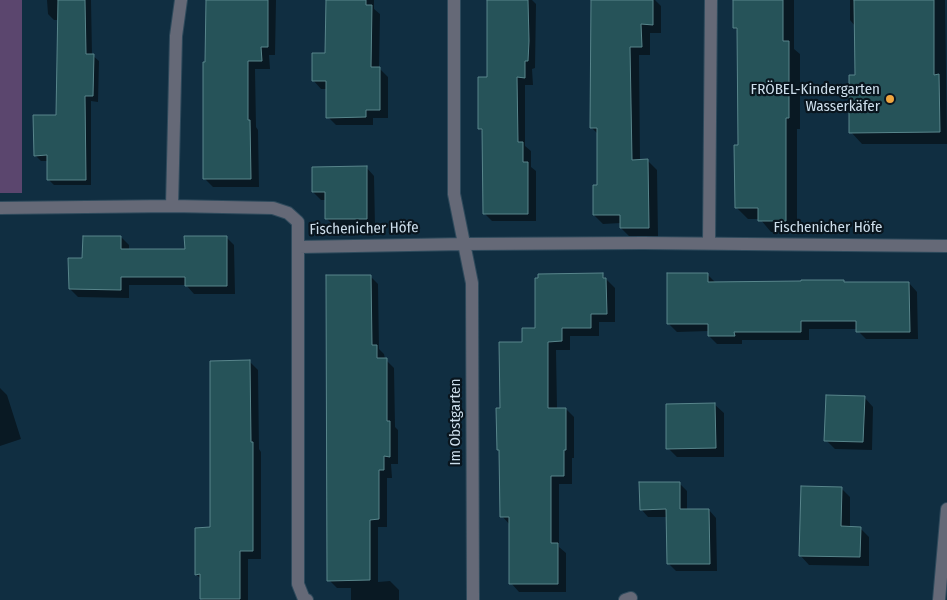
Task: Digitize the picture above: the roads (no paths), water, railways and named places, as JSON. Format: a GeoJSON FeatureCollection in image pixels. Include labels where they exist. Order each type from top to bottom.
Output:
{"type":"FeatureCollection","features":[{"type":"Feature","properties":{"kind":"street"},"geometry":{"type":"LineString","coordinates":[[172,206],[176,36],[181,0]]}},
{"type":"Feature","properties":{"kind":"street"},"geometry":{"type":"LineString","coordinates":[[454,0],[454,194],[464,244]]}},
{"type":"Feature","properties":{"kind":"street"},"geometry":{"type":"LineString","coordinates":[[709,244],[711,0]]}},
{"type":"Feature","properties":{"kind":"street","name":"Fischenicher Höfe"},"geometry":{"type":"LineString","coordinates":[[0,208],[172,206],[273,208],[288,213],[298,222],[299,247],[464,244],[947,246]]}},
{"type":"Feature","properties":{"kind":"street","name":"Im Obstgarten"},"geometry":{"type":"LineString","coordinates":[[464,244],[472,283],[473,600]]}},
{"type":"Feature","properties":{"kind":"street"},"geometry":{"type":"LineString","coordinates":[[299,247],[298,584],[304,600]]}},
{"type":"Feature","properties":{"kind":"street"},"geometry":{"type":"LineString","coordinates":[[939,600],[947,509]]}},
{"type":"Feature","properties":{"kind":"place","name":"FRÖBEL-Kindergarten Wasserkäfer"},"geometry":{"type":"Point","coordinates":[890,99]}}]}
